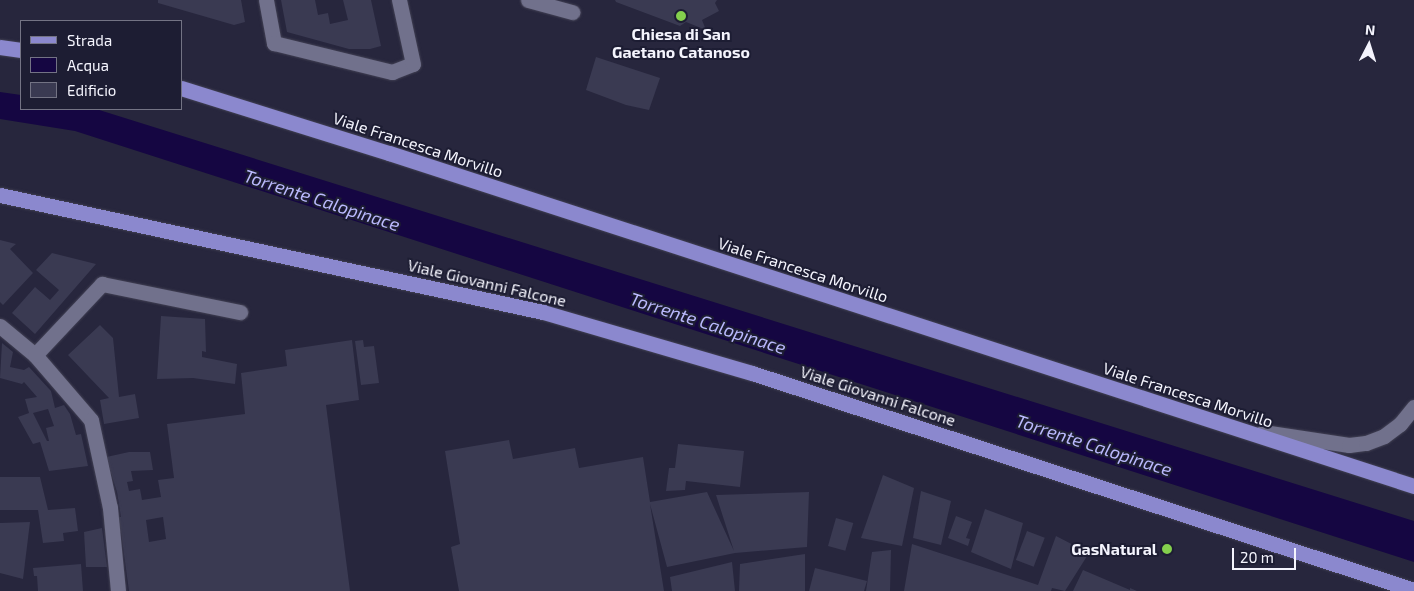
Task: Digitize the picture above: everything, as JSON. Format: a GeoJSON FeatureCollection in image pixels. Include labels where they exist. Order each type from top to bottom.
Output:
{"type":"FeatureCollection","features":[{"type":"Feature","properties":{"kind":"main road"},"geometry":{"type":"LineString","coordinates":[[0,46],[20,50]]}},
{"type":"Feature","properties":{"kind":"main road","name":"Viale Francesca Morvillo"},"geometry":{"type":"LineString","coordinates":[[182,88],[399,156],[1414,486]]}},
{"type":"Feature","properties":{"kind":"main road","name":"Viale Giovanni Falcone"},"geometry":{"type":"LineString","coordinates":[[0,195],[544,312],[752,373],[1414,590]]}},
{"type":"Feature","properties":{"kind":"street"},"geometry":{"type":"LineString","coordinates":[[266,0],[274,43],[392,72],[413,64],[399,0]]}},
{"type":"Feature","properties":{"kind":"street"},"geometry":{"type":"LineString","coordinates":[[528,0],[572,12]]}},
{"type":"Feature","properties":{"kind":"street"},"geometry":{"type":"LineString","coordinates":[[35,356],[102,284],[240,312]]}},
{"type":"Feature","properties":{"kind":"street"},"geometry":{"type":"LineString","coordinates":[[0,326],[35,356],[91,420],[110,508],[118,591]]}},
{"type":"Feature","properties":{"kind":"street"},"geometry":{"type":"LineString","coordinates":[[1234,428],[1349,445],[1366,443],[1384,436],[1400,424],[1414,407]]}},
{"type":"Feature","properties":{"kind":"water","name":"Torrente Calopinace"},"geometry":{"type":"Polygon","coordinates":[[[0,92],[20,95],[20,110],[99,110],[1414,521],[1414,562],[75,131],[0,119],[0,92]]]}},
{"type":"Feature","properties":{"kind":"building"},"geometry":{"type":"Polygon","coordinates":[[[158,0],[241,0],[245,22],[234,25],[158,3],[158,0]]]}},
{"type":"Feature","properties":{"kind":"building"},"geometry":{"type":"Polygon","coordinates":[[[281,0],[315,0],[318,15],[328,13],[330,24],[348,20],[343,0],[371,0],[381,46],[370,49],[349,49],[287,32],[281,0]]]}},
{"type":"Feature","properties":{"kind":"building","name":"Chiesa di San Gaetano Catanoso"},"geometry":{"type":"Polygon","coordinates":[[[615,0],[717,0],[715,3],[719,11],[702,20],[706,30],[686,22],[680,26],[615,0]]]}},
{"type":"Feature","properties":{"kind":"building"},"geometry":{"type":"Polygon","coordinates":[[[596,57],[660,78],[649,110],[626,105],[586,90],[596,57]]]}},
{"type":"Feature","properties":{"kind":"building"},"geometry":{"type":"Polygon","coordinates":[[[0,240],[16,244],[10,249],[33,273],[3,305],[0,302],[0,240]]]}},
{"type":"Feature","properties":{"kind":"building"},"geometry":{"type":"Polygon","coordinates":[[[52,253],[96,264],[35,334],[12,313],[35,287],[50,300],[59,290],[36,270],[52,253]]]}},
{"type":"Feature","properties":{"kind":"building"},"geometry":{"type":"Polygon","coordinates":[[[161,316],[205,319],[206,352],[202,351],[202,357],[237,364],[235,384],[193,378],[157,379],[161,316]]]}},
{"type":"Feature","properties":{"kind":"building"},"geometry":{"type":"Polygon","coordinates":[[[100,325],[113,338],[119,397],[135,394],[139,418],[104,424],[100,400],[109,398],[68,355],[100,325]]]}},
{"type":"Feature","properties":{"kind":"building"},"geometry":{"type":"Polygon","coordinates":[[[352,340],[359,400],[326,405],[350,591],[129,591],[121,532],[117,533],[115,517],[121,517],[117,492],[111,473],[106,474],[102,458],[129,452],[150,452],[153,470],[131,471],[133,481],[127,482],[129,491],[140,489],[142,500],[161,497],[158,480],[174,478],[167,424],[245,414],[241,373],[287,366],[285,350],[352,340]],[[163,517],[146,520],[149,542],[166,539],[163,517]]]}},
{"type":"Feature","properties":{"kind":"building"},"geometry":{"type":"Polygon","coordinates":[[[363,340],[364,347],[374,346],[379,383],[361,385],[355,341],[363,340]]]}},
{"type":"Feature","properties":{"kind":"building"},"geometry":{"type":"Polygon","coordinates":[[[2,343],[13,352],[10,367],[24,370],[29,367],[51,391],[55,408],[64,405],[70,414],[76,435],[81,434],[88,466],[49,471],[40,442],[33,444],[18,417],[29,413],[25,399],[37,397],[24,382],[22,384],[0,378],[2,343]],[[48,409],[33,413],[47,441],[49,441],[46,428],[54,426],[48,409]]]}},
{"type":"Feature","properties":{"kind":"building"},"geometry":{"type":"Polygon","coordinates":[[[509,440],[513,459],[575,448],[579,468],[643,457],[650,502],[707,492],[734,551],[716,495],[809,492],[807,547],[735,553],[667,567],[650,504],[664,591],[459,591],[451,547],[460,544],[445,451],[509,440]]]}},
{"type":"Feature","properties":{"kind":"building"},"geometry":{"type":"Polygon","coordinates":[[[678,444],[744,451],[740,487],[686,481],[685,490],[666,491],[669,468],[675,468],[678,444]]]}},
{"type":"Feature","properties":{"kind":"building"},"geometry":{"type":"Polygon","coordinates":[[[883,475],[914,488],[902,546],[861,538],[883,475]]]}},
{"type":"Feature","properties":{"kind":"building"},"geometry":{"type":"Polygon","coordinates":[[[0,477],[40,477],[48,510],[75,508],[78,531],[63,533],[64,541],[43,543],[38,510],[0,510],[0,477]]]}},
{"type":"Feature","properties":{"kind":"building"},"geometry":{"type":"Polygon","coordinates":[[[921,491],[951,501],[941,545],[913,538],[921,491]]]}},
{"type":"Feature","properties":{"kind":"building"},"geometry":{"type":"Polygon","coordinates":[[[985,509],[1023,523],[1011,569],[971,552],[985,509]]]}},
{"type":"Feature","properties":{"kind":"building"},"geometry":{"type":"Polygon","coordinates":[[[956,516],[972,522],[966,538],[970,539],[968,546],[948,538],[956,516]]]}},
{"type":"Feature","properties":{"kind":"building"},"geometry":{"type":"Polygon","coordinates":[[[836,518],[853,523],[845,551],[828,546],[836,518]]]}},
{"type":"Feature","properties":{"kind":"building"},"geometry":{"type":"Polygon","coordinates":[[[30,522],[23,579],[0,573],[0,523],[30,522]]]}},
{"type":"Feature","properties":{"kind":"building"},"geometry":{"type":"Polygon","coordinates":[[[102,528],[107,567],[86,567],[84,532],[102,528]]]}},
{"type":"Feature","properties":{"kind":"building"},"geometry":{"type":"Polygon","coordinates":[[[1027,531],[1045,538],[1034,567],[1016,560],[1027,531]]]}},
{"type":"Feature","properties":{"kind":"building"},"geometry":{"type":"Polygon","coordinates":[[[1056,536],[1089,553],[1065,591],[1052,588],[1051,591],[904,591],[912,544],[1038,585],[1056,536]]]}},
{"type":"Feature","properties":{"kind":"building"},"geometry":{"type":"Polygon","coordinates":[[[891,550],[890,591],[866,591],[872,552],[891,550]]]}},
{"type":"Feature","properties":{"kind":"building"},"geometry":{"type":"Polygon","coordinates":[[[805,554],[805,591],[739,591],[740,564],[805,554]]]}},
{"type":"Feature","properties":{"kind":"building"},"geometry":{"type":"Polygon","coordinates":[[[732,562],[735,591],[672,591],[670,577],[732,562]]]}},
{"type":"Feature","properties":{"kind":"building"},"geometry":{"type":"Polygon","coordinates":[[[81,564],[83,591],[38,591],[37,576],[34,576],[33,568],[81,564]]]}},
{"type":"Feature","properties":{"kind":"building"},"geometry":{"type":"Polygon","coordinates":[[[815,568],[867,581],[864,591],[809,591],[815,568]]]}},
{"type":"Feature","properties":{"kind":"building"},"geometry":{"type":"Polygon","coordinates":[[[1083,570],[1130,590],[1130,588],[1137,591],[1073,591],[1083,570]]]}},
{"type":"Feature","properties":{"kind":"place","name":"Chiesa di San Gaetano Catanoso"},"geometry":{"type":"Point","coordinates":[681,16]}},
{"type":"Feature","properties":{"kind":"place","name":"GasNatural"},"geometry":{"type":"Point","coordinates":[1167,549]}}]}
